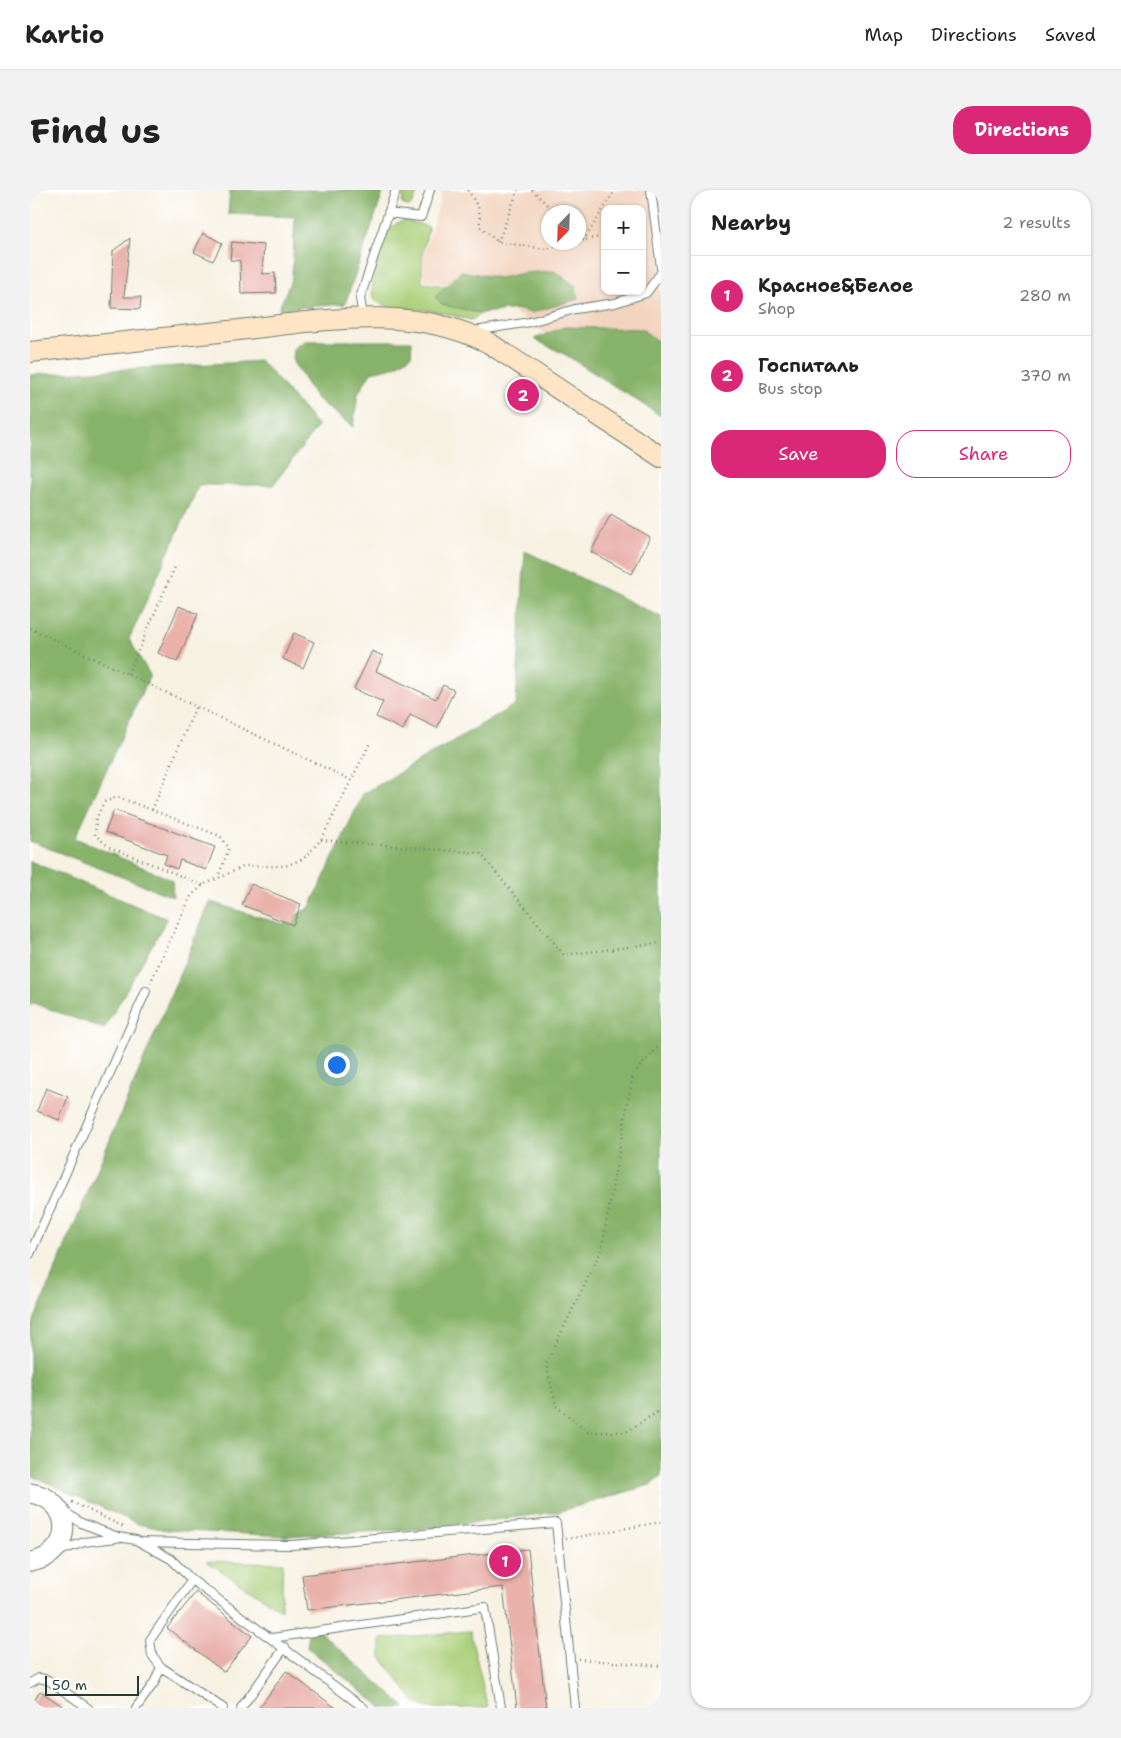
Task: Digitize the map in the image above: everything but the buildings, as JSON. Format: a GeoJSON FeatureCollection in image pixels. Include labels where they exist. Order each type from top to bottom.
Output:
{"type":"FeatureCollection","features":[{"type":"Feature","properties":{"kind":"main road"},"geometry":{"type":"LineString","coordinates":[[30,352],[364,317],[407,319],[444,324],[469,332],[516,359],[661,457]]}},
{"type":"Feature","properties":{"kind":"street"},"geometry":{"type":"LineString","coordinates":[[30,1493],[60,1502],[64,1525],[62,1540],[53,1554],[42,1560],[30,1562]]}},
{"type":"Feature","properties":{"kind":"lane"},"geometry":{"type":"LineString","coordinates":[[364,317],[360,298],[396,190]]}},
{"type":"Feature","properties":{"kind":"lane"},"geometry":{"type":"LineString","coordinates":[[388,213],[421,217],[430,190]]}},
{"type":"Feature","properties":{"kind":"lane"},"geometry":{"type":"LineString","coordinates":[[651,190],[661,268]]}},
{"type":"Feature","properties":{"kind":"lane"},"geometry":{"type":"LineString","coordinates":[[469,332],[530,322],[575,309],[630,298],[646,293],[661,273]]}},
{"type":"Feature","properties":{"kind":"lane"},"geometry":{"type":"LineString","coordinates":[[30,1254],[146,991]]}},
{"type":"Feature","properties":{"kind":"lane"},"geometry":{"type":"LineString","coordinates":[[60,1502],[81,1524],[118,1538],[140,1542],[292,1545],[556,1522],[575,1708]]}},
{"type":"Feature","properties":{"kind":"lane"},"geometry":{"type":"LineString","coordinates":[[53,1554],[84,1542],[118,1538]]}},
{"type":"Feature","properties":{"kind":"lane"},"geometry":{"type":"LineString","coordinates":[[140,1542],[171,1558],[192,1580],[285,1647],[364,1708]]}},
{"type":"Feature","properties":{"kind":"lane"},"geometry":{"type":"LineString","coordinates":[[192,1580],[150,1640],[152,1655],[161,1666],[223,1708]]}},
{"type":"Feature","properties":{"kind":"lane"},"geometry":{"type":"LineString","coordinates":[[272,1638],[485,1607],[501,1708]]}},
{"type":"Feature","properties":{"kind":"lane"},"geometry":{"type":"LineString","coordinates":[[241,1708],[285,1647]]}},
{"type":"Feature","properties":{"kind":"lane"},"geometry":{"type":"LineString","coordinates":[[136,1708],[154,1683],[161,1666]]}},
{"type":"Feature","properties":{"kind":"lane"},"geometry":{"type":"LineString","coordinates":[[30,1683],[40,1678],[48,1680],[88,1708]]}},
{"type":"Feature","properties":{"kind":"path"},"geometry":{"type":"LineString","coordinates":[[468,190],[479,209],[480,227],[498,242],[541,248]]}},
{"type":"Feature","properties":{"kind":"path"},"geometry":{"type":"LineString","coordinates":[[498,242],[518,190]]}},
{"type":"Feature","properties":{"kind":"path"},"geometry":{"type":"LineString","coordinates":[[532,190],[548,205]]}},
{"type":"Feature","properties":{"kind":"path"},"geometry":{"type":"LineString","coordinates":[[586,237],[615,190]]}},
{"type":"Feature","properties":{"kind":"path"},"geometry":{"type":"LineString","coordinates":[[586,240],[601,237]]}},
{"type":"Feature","properties":{"kind":"path"},"geometry":{"type":"LineString","coordinates":[[128,674],[175,567]]}},
{"type":"Feature","properties":{"kind":"path"},"geometry":{"type":"LineString","coordinates":[[30,628],[351,780]]}},
{"type":"Feature","properties":{"kind":"path"},"geometry":{"type":"LineString","coordinates":[[152,810],[196,706]]}},
{"type":"Feature","properties":{"kind":"path"},"geometry":{"type":"LineString","coordinates":[[146,991],[191,896],[203,884],[219,875],[245,866],[285,866],[303,859],[321,840],[370,742]]}},
{"type":"Feature","properties":{"kind":"path"},"geometry":{"type":"LineString","coordinates":[[203,884],[109,847],[95,835],[96,820],[104,802],[118,797],[220,836],[229,848],[219,875]]}},
{"type":"Feature","properties":{"kind":"path"},"geometry":{"type":"LineString","coordinates":[[321,840],[480,853],[564,955],[661,943]]}},
{"type":"Feature","properties":{"kind":"path"},"geometry":{"type":"LineString","coordinates":[[661,1044],[634,1074],[601,1251],[546,1364],[556,1406],[588,1432],[626,1432],[661,1410]]}},
{"type":"Feature","properties":{"kind":"path"},"geometry":{"type":"LineString","coordinates":[[60,1502],[131,1530]]}},
{"type":"Feature","properties":{"kind":"path"},"geometry":{"type":"LineString","coordinates":[[558,1540],[661,1522]]}},
{"type":"Feature","properties":{"kind":"path"},"geometry":{"type":"LineString","coordinates":[[570,1658],[661,1666]]}},
{"type":"Feature","properties":{"kind":"shaded area"},"geometry":{"type":"Polygon","coordinates":[[[443,190],[661,190],[661,411],[479,289],[424,280],[423,258],[443,190]]]}},
{"type":"Feature","properties":{"kind":"green space"},"geometry":{"type":"Polygon","coordinates":[[[230,190],[384,190],[345,304],[279,309],[292,277],[295,217],[228,214],[230,190]]]}},
{"type":"Feature","properties":{"kind":"green space"},"geometry":{"type":"Polygon","coordinates":[[[404,190],[418,190],[413,203],[409,207],[402,204],[404,190]]]}},
{"type":"Feature","properties":{"kind":"green space"},"geometry":{"type":"Polygon","coordinates":[[[405,220],[429,227],[422,254],[422,283],[446,286],[435,297],[472,312],[482,313],[471,320],[433,311],[394,308],[373,299],[372,293],[376,265],[386,237],[396,224],[405,220]]]}},
{"type":"Feature","properties":{"kind":"green space"},"geometry":{"type":"Polygon","coordinates":[[[461,271],[499,278],[523,273],[554,271],[576,286],[578,299],[531,313],[517,309],[482,313],[443,305],[435,297],[461,271]]]}},
{"type":"Feature","properties":{"kind":"green space"},"geometry":{"type":"Polygon","coordinates":[[[564,327],[642,329],[661,344],[661,416],[566,355],[534,339],[564,327]]]}},
{"type":"Feature","properties":{"kind":"green space"},"geometry":{"type":"Polygon","coordinates":[[[305,341],[412,341],[411,356],[394,367],[371,372],[358,394],[353,427],[316,398],[293,362],[294,348],[305,341]]]}},
{"type":"Feature","properties":{"kind":"green space"},"geometry":{"type":"Polygon","coordinates":[[[261,361],[318,426],[273,485],[199,485],[129,639],[150,675],[75,838],[172,880],[173,897],[30,841],[30,375],[261,361]]]}},
{"type":"Feature","properties":{"kind":"green space"},"geometry":{"type":"Polygon","coordinates":[[[525,551],[661,617],[661,1477],[650,1485],[558,1512],[420,1529],[286,1536],[166,1530],[138,1524],[30,1475],[30,1330],[210,902],[283,924],[310,907],[363,794],[516,704],[525,551]]]}},
{"type":"Feature","properties":{"kind":"green space"},"geometry":{"type":"Polygon","coordinates":[[[30,861],[167,919],[104,1029],[33,1003],[30,1006],[30,861]]]}},
{"type":"Feature","properties":{"kind":"green space"},"geometry":{"type":"Polygon","coordinates":[[[206,1561],[283,1563],[281,1610],[206,1561]]]}},
{"type":"Feature","properties":{"kind":"green space"},"geometry":{"type":"Polygon","coordinates":[[[311,1624],[406,1708],[382,1708],[307,1647],[311,1624]]]}},
{"type":"Feature","properties":{"kind":"green space"},"geometry":{"type":"Polygon","coordinates":[[[470,1631],[488,1708],[427,1708],[414,1701],[381,1657],[381,1639],[470,1631]]]}},
{"type":"Feature","properties":{"kind":"place","name":"Госпиталь"},"geometry":{"type":"Point","coordinates":[523,395]}},
{"type":"Feature","properties":{"kind":"place","name":"Красное&Белое"},"geometry":{"type":"Point","coordinates":[505,1561]}}]}
